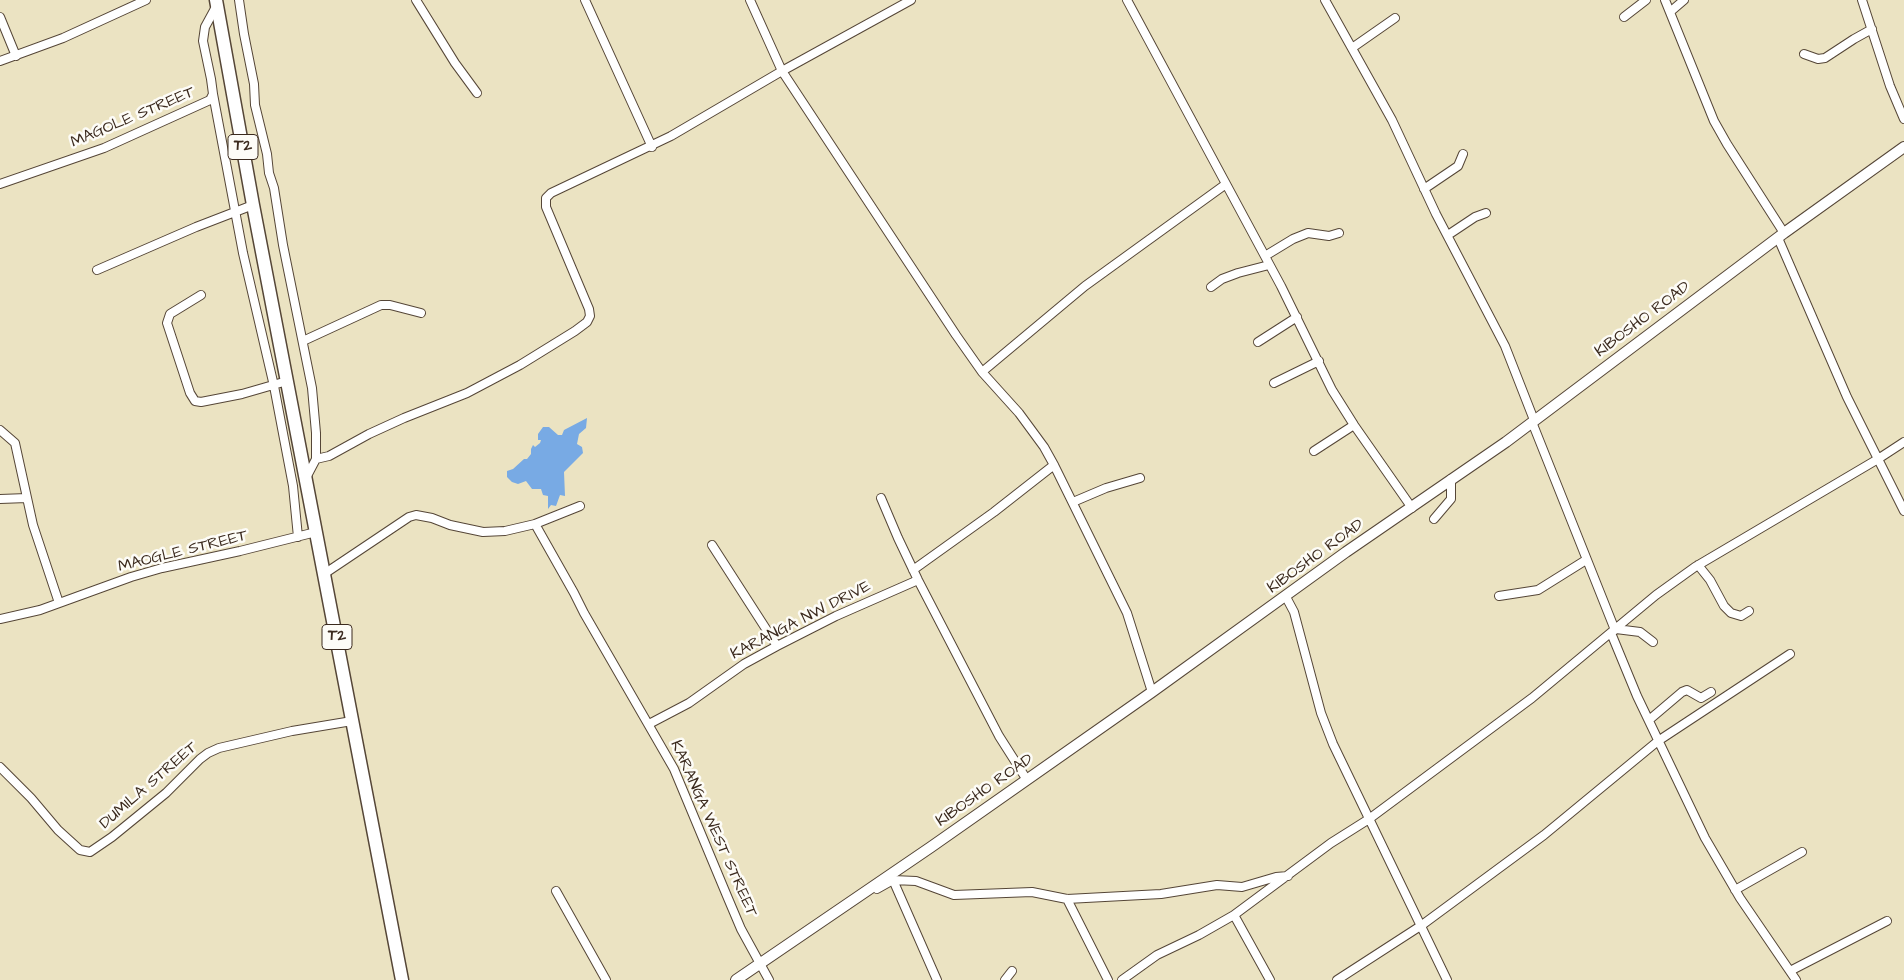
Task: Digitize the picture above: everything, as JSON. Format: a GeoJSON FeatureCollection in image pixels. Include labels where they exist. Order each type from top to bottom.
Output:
{"type":"FeatureCollection","features":[{"type":"Feature","properties":{"kind":"highway","name":"T2"},"geometry":{"type":"LineString","coordinates":[[216,2],[253,205],[402,980]]}},
{"type":"Feature","properties":{"kind":"street"},"geometry":{"type":"LineString","coordinates":[[0,61],[63,38],[146,0]]}},
{"type":"Feature","properties":{"kind":"street"},"geometry":{"type":"LineString","coordinates":[[239,0],[254,84],[255,105],[267,154],[269,173],[274,188],[283,245],[312,388],[316,460],[306,478]]}},
{"type":"Feature","properties":{"kind":"street"},"geometry":{"type":"LineString","coordinates":[[416,0],[455,63],[477,93]]}},
{"type":"Feature","properties":{"kind":"street"},"geometry":{"type":"LineString","coordinates":[[584,0],[652,147]]}},
{"type":"Feature","properties":{"kind":"street"},"geometry":{"type":"LineString","coordinates":[[750,0],[782,72],[982,372],[1019,413],[1044,447],[1127,613],[1152,692]]}},
{"type":"Feature","properties":{"kind":"street"},"geometry":{"type":"LineString","coordinates":[[316,460],[329,456],[369,434],[404,418],[467,393],[520,365],[576,331],[587,322],[590,316],[589,309],[582,288],[546,207],[546,198],[550,193],[652,147],[911,0]]}},
{"type":"Feature","properties":{"kind":"street"},"geometry":{"type":"LineString","coordinates":[[1127,0],[1270,265],[1332,390],[1412,508]]}},
{"type":"Feature","properties":{"kind":"street"},"geometry":{"type":"LineString","coordinates":[[1325,0],[1378,99],[1392,120],[1424,189],[1505,346],[1586,560],[1658,741],[1705,838],[1735,890],[1796,980]]}},
{"type":"Feature","properties":{"kind":"street"},"geometry":{"type":"LineString","coordinates":[[1624,17],[1646,0]]}},
{"type":"Feature","properties":{"kind":"street"},"geometry":{"type":"LineString","coordinates":[[1665,0],[1714,121],[1781,235],[1847,397],[1904,511]]}},
{"type":"Feature","properties":{"kind":"street"},"geometry":{"type":"LineString","coordinates":[[1670,12],[1684,0]]}},
{"type":"Feature","properties":{"kind":"street"},"geometry":{"type":"LineString","coordinates":[[1862,0],[1890,86],[1904,119]]}},
{"type":"Feature","properties":{"kind":"street","name":"MAGOLE STREET"},"geometry":{"type":"LineString","coordinates":[[0,184],[104,148],[210,100],[213,94],[203,41],[205,27],[216,2]]}},
{"type":"Feature","properties":{"kind":"street"},"geometry":{"type":"LineString","coordinates":[[0,17],[16,56]]}},
{"type":"Feature","properties":{"kind":"street"},"geometry":{"type":"LineString","coordinates":[[1352,48],[1395,18]]}},
{"type":"Feature","properties":{"kind":"street"},"geometry":{"type":"LineString","coordinates":[[1804,54],[1818,60],[1825,58],[1872,29]]}},
{"type":"Feature","properties":{"kind":"street"},"geometry":{"type":"LineString","coordinates":[[213,94],[243,253],[274,386],[293,486],[298,536]]}},
{"type":"Feature","properties":{"kind":"street","name":"KIBOSHO ROAD"},"geometry":{"type":"LineString","coordinates":[[736,980],[1027,780],[1286,597],[1346,552],[1412,508],[1533,421],[1781,235],[1904,147]]}},
{"type":"Feature","properties":{"kind":"street"},"geometry":{"type":"LineString","coordinates":[[1424,189],[1458,166],[1464,154]]}},
{"type":"Feature","properties":{"kind":"street"},"geometry":{"type":"LineString","coordinates":[[982,372],[1085,286],[1226,184]]}},
{"type":"Feature","properties":{"kind":"street"},"geometry":{"type":"LineString","coordinates":[[97,270],[253,205]]}},
{"type":"Feature","properties":{"kind":"street"},"geometry":{"type":"LineString","coordinates":[[1448,235],[1475,217],[1486,213]]}},
{"type":"Feature","properties":{"kind":"street"},"geometry":{"type":"LineString","coordinates":[[1265,256],[1293,239],[1308,233],[1329,236],[1339,234]]}},
{"type":"Feature","properties":{"kind":"street"},"geometry":{"type":"LineString","coordinates":[[1212,287],[1229,276],[1270,265]]}},
{"type":"Feature","properties":{"kind":"street"},"geometry":{"type":"LineString","coordinates":[[201,296],[170,314],[167,323],[192,398],[201,402],[274,386],[288,381]]}},
{"type":"Feature","properties":{"kind":"street"},"geometry":{"type":"LineString","coordinates":[[303,341],[381,305],[390,305],[421,313]]}},
{"type":"Feature","properties":{"kind":"street"},"geometry":{"type":"LineString","coordinates":[[1258,342],[1297,317]]}},
{"type":"Feature","properties":{"kind":"street"},"geometry":{"type":"LineString","coordinates":[[1274,383],[1319,361]]}},
{"type":"Feature","properties":{"kind":"street"},"geometry":{"type":"LineString","coordinates":[[1314,451],[1354,425]]}},
{"type":"Feature","properties":{"kind":"street"},"geometry":{"type":"LineString","coordinates":[[0,430],[15,443],[33,525],[59,603]]}},
{"type":"Feature","properties":{"kind":"street"},"geometry":{"type":"LineString","coordinates":[[1122,980],[1157,955],[1199,935],[1234,915],[1369,818],[1532,698],[1656,595],[1698,565],[1904,442]]}},
{"type":"Feature","properties":{"kind":"street"},"geometry":{"type":"LineString","coordinates":[[913,570],[994,512],[1054,465]]}},
{"type":"Feature","properties":{"kind":"street"},"geometry":{"type":"LineString","coordinates":[[1073,502],[1106,488],[1140,478]]}},
{"type":"Feature","properties":{"kind":"street"},"geometry":{"type":"LineString","coordinates":[[1434,518],[1451,499],[1451,479]]}},
{"type":"Feature","properties":{"kind":"street"},"geometry":{"type":"LineString","coordinates":[[0,499],[27,498]]}},
{"type":"Feature","properties":{"kind":"street"},"geometry":{"type":"LineString","coordinates":[[881,498],[918,580],[999,736],[1027,780]]}},
{"type":"Feature","properties":{"kind":"street"},"geometry":{"type":"LineString","coordinates":[[324,574],[372,543],[401,521],[416,515],[432,518],[468,530],[483,532],[505,531],[535,524],[580,506]]}},
{"type":"Feature","properties":{"kind":"street","name":"KARANGA WEST STREET"},"geometry":{"type":"LineString","coordinates":[[535,524],[674,769],[741,929],[769,980]]}},
{"type":"Feature","properties":{"kind":"street","name":"MAOGLE STREET"},"geometry":{"type":"LineString","coordinates":[[0,620],[59,603],[162,568],[240,552],[316,532]]}},
{"type":"Feature","properties":{"kind":"street"},"geometry":{"type":"LineString","coordinates":[[712,545],[777,646]]}},
{"type":"Feature","properties":{"kind":"street"},"geometry":{"type":"LineString","coordinates":[[1500,596],[1538,590],[1586,560]]}},
{"type":"Feature","properties":{"kind":"street"},"geometry":{"type":"LineString","coordinates":[[1698,565],[1710,580],[1724,606],[1731,613],[1741,616],[1749,611]]}},
{"type":"Feature","properties":{"kind":"street","name":"KARANGA NW DRIVE"},"geometry":{"type":"LineString","coordinates":[[649,724],[689,703],[744,664],[777,646],[836,616],[918,580]]}},
{"type":"Feature","properties":{"kind":"street"},"geometry":{"type":"LineString","coordinates":[[1286,597],[1294,612],[1321,713],[1337,752],[1447,980]]}},
{"type":"Feature","properties":{"kind":"street"},"geometry":{"type":"LineString","coordinates":[[1614,631],[1640,632],[1653,642]]}},
{"type":"Feature","properties":{"kind":"street"},"geometry":{"type":"LineString","coordinates":[[1337,980],[1422,925],[1544,835],[1658,741],[1790,654]]}},
{"type":"Feature","properties":{"kind":"street"},"geometry":{"type":"LineString","coordinates":[[1649,720],[1682,692],[1687,690],[1699,698],[1711,692]]}},
{"type":"Feature","properties":{"kind":"street","name":"DUMILA STREET"},"geometry":{"type":"LineString","coordinates":[[0,767],[31,798],[58,830],[80,850],[90,852],[112,837],[166,793],[200,759],[218,748],[292,731],[352,721]]}},
{"type":"Feature","properties":{"kind":"street"},"geometry":{"type":"LineString","coordinates":[[1735,890],[1802,852]]}},
{"type":"Feature","properties":{"kind":"street"},"geometry":{"type":"LineString","coordinates":[[836,912],[893,880],[916,881],[954,895],[1032,892],[1067,899],[1161,894],[1217,885],[1242,887],[1276,877],[1288,876]]}},
{"type":"Feature","properties":{"kind":"street"},"geometry":{"type":"LineString","coordinates":[[893,880],[937,980]]}},
{"type":"Feature","properties":{"kind":"street"},"geometry":{"type":"LineString","coordinates":[[556,891],[606,980]]}},
{"type":"Feature","properties":{"kind":"street"},"geometry":{"type":"LineString","coordinates":[[1067,899],[1108,980]]}},
{"type":"Feature","properties":{"kind":"street"},"geometry":{"type":"LineString","coordinates":[[1234,915],[1270,980]]}},
{"type":"Feature","properties":{"kind":"street"},"geometry":{"type":"LineString","coordinates":[[1790,971],[1887,921]]}},
{"type":"Feature","properties":{"kind":"street"},"geometry":{"type":"LineString","coordinates":[[1006,980],[1012,972]]}},
{"type":"Feature","properties":{"kind":"water"},"geometry":{"type":"Polygon","coordinates":[[[587,418],[586,428],[579,434],[577,444],[582,447],[583,453],[564,472],[565,496],[560,495],[556,506],[551,505],[548,509],[548,496],[543,495],[541,489],[532,489],[526,481],[518,484],[512,482],[507,477],[507,471],[513,469],[524,459],[527,459],[531,454],[533,445],[535,447],[540,443],[541,440],[538,440],[538,434],[543,427],[549,427],[558,435],[562,435],[564,430],[587,418]]]}}]}
